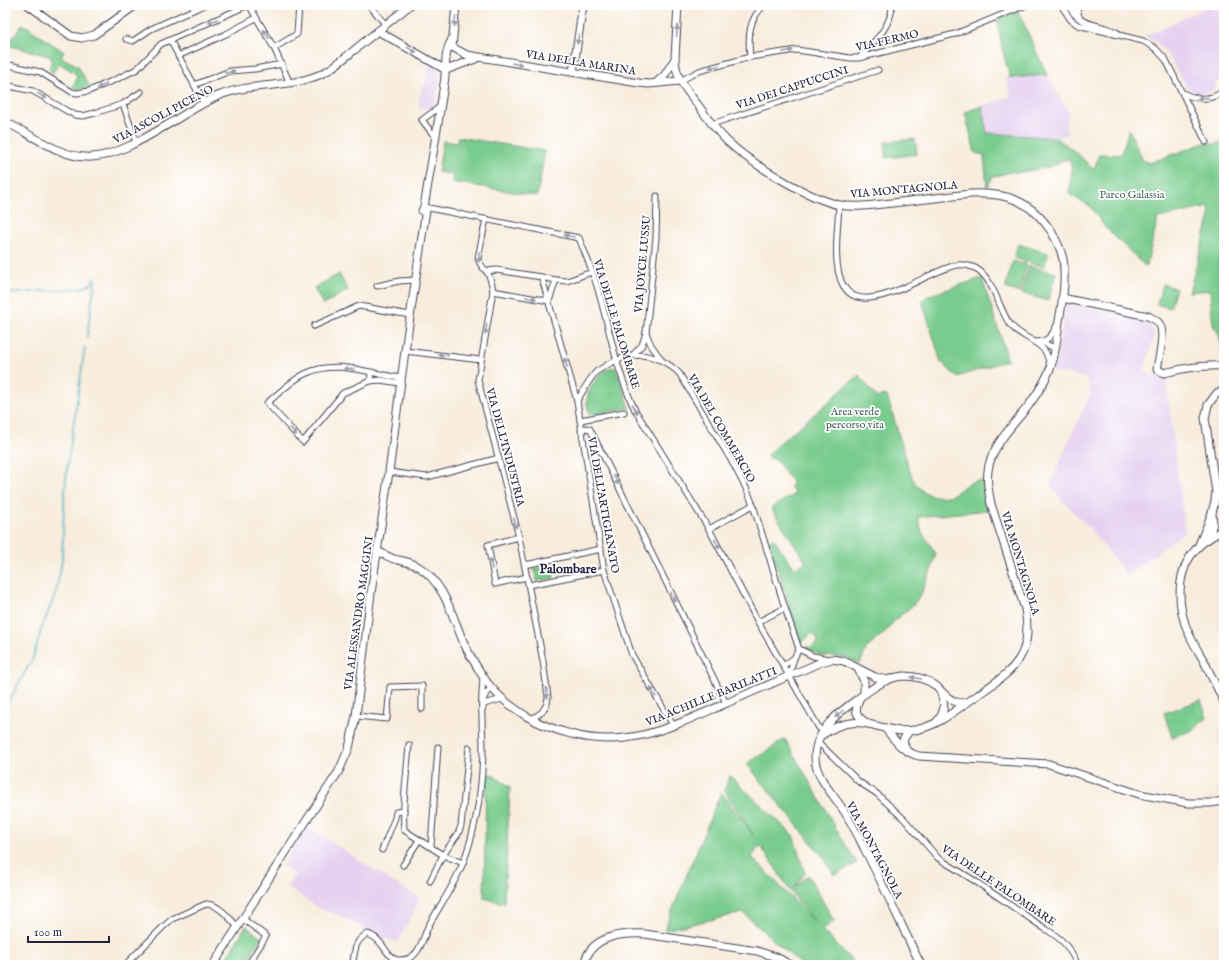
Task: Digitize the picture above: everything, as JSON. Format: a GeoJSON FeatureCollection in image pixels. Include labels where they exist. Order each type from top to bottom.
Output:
{"type":"FeatureCollection","features":[{"type":"Feature","properties":{"kind":"main road"},"geometry":{"type":"LineString","coordinates":[[28,5],[71,36],[82,38],[94,35],[136,5]]}},
{"type":"Feature","properties":{"kind":"main road","name":"VIA ASCOLI PICENO"},"geometry":{"type":"LineString","coordinates":[[5,122],[73,155],[86,158],[117,152],[204,103],[229,91],[240,88],[289,84],[328,70],[410,5]]}},
{"type":"Feature","properties":{"kind":"main road"},"geometry":{"type":"LineString","coordinates":[[453,37],[456,5]]}},
{"type":"Feature","properties":{"kind":"main road"},"geometry":{"type":"LineString","coordinates":[[573,72],[583,5]]}},
{"type":"Feature","properties":{"kind":"main road","name":"VIA MONTAGNOLA"},"geometry":{"type":"LineString","coordinates":[[678,5],[675,66],[680,81],[712,124],[726,140],[755,163],[785,181],[809,193],[839,205],[861,206],[985,194],[1002,195],[1019,200],[1040,216],[1056,240],[1063,259],[1064,270],[1062,298],[1056,349],[1050,368],[1039,391],[1001,439],[990,460],[987,474],[987,487],[991,504],[1025,610],[1027,636],[1019,659],[1011,669],[946,718],[924,728],[909,731],[886,728],[867,723],[846,723],[820,731],[815,758],[819,773],[847,816],[921,965]]}},
{"type":"Feature","properties":{"kind":"main road"},"geometry":{"type":"LineString","coordinates":[[378,31],[446,70]]}},
{"type":"Feature","properties":{"kind":"main road","name":"VIA DELLA MARINA"},"geometry":{"type":"LineString","coordinates":[[453,37],[452,47],[462,54],[479,58],[639,83],[650,84],[657,82],[680,81]]}},
{"type":"Feature","properties":{"kind":"main road","name":"VIA ALESSANDRO MAGGINI"},"geometry":{"type":"LineString","coordinates":[[213,965],[340,772],[349,748],[356,716],[366,630],[416,280],[422,230],[422,211],[424,207],[441,106],[446,70],[447,48],[453,37]]}},
{"type":"Feature","properties":{"kind":"main road","name":"VIA DELLA MARINA"},"geometry":{"type":"LineString","coordinates":[[446,70],[479,58]]}},
{"type":"Feature","properties":{"kind":"main road"},"geometry":{"type":"LineString","coordinates":[[657,82],[667,72],[675,58]]}},
{"type":"Feature","properties":{"kind":"main road"},"geometry":{"type":"LineString","coordinates":[[1062,298],[1148,316],[1157,321],[1161,325],[1162,335],[1157,369],[1164,372],[1208,366],[1224,366]]}},
{"type":"Feature","properties":{"kind":"main road"},"geometry":{"type":"LineString","coordinates":[[1198,547],[1212,514],[1216,492],[1206,418],[1208,405],[1217,393],[1224,390]]}},
{"type":"Feature","properties":{"kind":"main road"},"geometry":{"type":"LineString","coordinates":[[1210,537],[1213,523],[1212,514]]}},
{"type":"Feature","properties":{"kind":"main road"},"geometry":{"type":"LineString","coordinates":[[1213,523],[1223,530],[1210,537],[1198,547],[1190,557],[1183,571],[1180,588],[1181,607],[1189,635],[1224,702]]}},
{"type":"Feature","properties":{"kind":"main road"},"geometry":{"type":"LineString","coordinates":[[1206,528],[1210,537]]}},
{"type":"Feature","properties":{"kind":"main road","name":"VIA ACHILLE BARILATTI"},"geometry":{"type":"LineString","coordinates":[[377,551],[392,559],[410,563],[419,567],[434,580],[439,587],[464,642],[483,677],[502,699],[532,719],[560,731],[588,739],[632,738],[647,734],[673,725],[821,662],[832,660]]}},
{"type":"Feature","properties":{"kind":"main road","name":"VIA ACHILLE BARILATTI"},"geometry":{"type":"LineString","coordinates":[[376,561],[392,559]]}},
{"type":"Feature","properties":{"kind":"main road"},"geometry":{"type":"LineString","coordinates":[[832,660],[844,661],[858,669],[887,680]]}},
{"type":"Feature","properties":{"kind":"main road"},"geometry":{"type":"LineString","coordinates":[[858,669],[864,681],[862,696],[856,708],[856,713],[859,718],[867,723]]}},
{"type":"Feature","properties":{"kind":"main road"},"geometry":{"type":"LineString","coordinates":[[820,731],[870,689],[887,680],[904,676],[912,676],[929,682],[954,701],[966,703]]}},
{"type":"Feature","properties":{"kind":"main road"},"geometry":{"type":"LineString","coordinates":[[934,723],[943,713],[944,709],[941,692]]}},
{"type":"Feature","properties":{"kind":"main road"},"geometry":{"type":"LineString","coordinates":[[886,728],[897,744],[919,756],[1049,764],[1139,794],[1188,803],[1210,803],[1224,801]]}},
{"type":"Feature","properties":{"kind":"main road"},"geometry":{"type":"LineString","coordinates":[[906,750],[904,740],[909,731]]}},
{"type":"Feature","properties":{"kind":"main road"},"geometry":{"type":"LineString","coordinates":[[584,965],[588,953],[601,941],[617,934],[629,933],[645,934],[757,951],[776,957],[791,965]]}},
{"type":"Feature","properties":{"kind":"street"},"geometry":{"type":"LineString","coordinates":[[126,40],[133,41],[151,29],[204,5]]}},
{"type":"Feature","properties":{"kind":"street"},"geometry":{"type":"LineString","coordinates":[[5,79],[7,64],[40,72],[72,92],[77,93],[89,91],[137,69],[161,44],[249,5],[274,48],[288,79]]}},
{"type":"Feature","properties":{"kind":"street"},"geometry":{"type":"LineString","coordinates":[[274,48],[297,34],[299,5]]}},
{"type":"Feature","properties":{"kind":"street"},"geometry":{"type":"LineString","coordinates":[[369,5],[386,25]]}},
{"type":"Feature","properties":{"kind":"street"},"geometry":{"type":"LineString","coordinates":[[750,57],[749,32],[753,19],[765,5]]}},
{"type":"Feature","properties":{"kind":"street"},"geometry":{"type":"LineString","coordinates":[[859,58],[882,32],[888,20],[892,5]]}},
{"type":"Feature","properties":{"kind":"street","name":"VIA FERMO"},"geometry":{"type":"LineString","coordinates":[[680,81],[699,71],[750,57],[797,50],[859,58],[955,34],[1026,5]]}},
{"type":"Feature","properties":{"kind":"street"},"geometry":{"type":"LineString","coordinates":[[1062,5],[1067,15],[1078,25],[1143,41],[1156,48],[1166,60],[1206,142]]}},
{"type":"Feature","properties":{"kind":"street"},"geometry":{"type":"LineString","coordinates":[[1069,5],[1075,16],[1080,19],[1115,30],[1122,36]]}},
{"type":"Feature","properties":{"kind":"street"},"geometry":{"type":"LineString","coordinates":[[1079,5],[1077,10],[1080,19]]}},
{"type":"Feature","properties":{"kind":"street"},"geometry":{"type":"LineString","coordinates":[[178,56],[226,34],[256,18]]}},
{"type":"Feature","properties":{"kind":"street"},"geometry":{"type":"LineString","coordinates":[[170,40],[204,103]]}},
{"type":"Feature","properties":{"kind":"street"},"geometry":{"type":"LineString","coordinates":[[194,85],[230,71],[255,69],[282,64]]}},
{"type":"Feature","properties":{"kind":"street","name":"VIA DEI CAPPUCCINI"},"geometry":{"type":"LineString","coordinates":[[712,124],[878,70]]}},
{"type":"Feature","properties":{"kind":"street"},"geometry":{"type":"LineString","coordinates":[[5,85],[33,91],[75,115],[83,116],[123,104],[141,92]]}},
{"type":"Feature","properties":{"kind":"street"},"geometry":{"type":"LineString","coordinates":[[1182,92],[1197,99],[1212,97],[1220,94],[1224,90]]}},
{"type":"Feature","properties":{"kind":"street"},"geometry":{"type":"LineString","coordinates":[[123,104],[136,142]]}},
{"type":"Feature","properties":{"kind":"street"},"geometry":{"type":"LineString","coordinates":[[436,138],[422,120],[441,106]]}},
{"type":"Feature","properties":{"kind":"street","name":"VIA JOYCE LUSSU"},"geometry":{"type":"LineString","coordinates":[[633,355],[642,345],[646,333],[656,238],[657,196]]}},
{"type":"Feature","properties":{"kind":"street"},"geometry":{"type":"LineString","coordinates":[[839,205],[837,265],[841,281],[851,293],[858,297],[873,299],[884,296],[956,265],[968,265],[984,275],[1004,314],[1016,331],[1043,349],[1050,368]]}},
{"type":"Feature","properties":{"kind":"street","name":"VIA DELLE PALOMBARE"},"geometry":{"type":"LineString","coordinates":[[424,207],[579,238],[599,292],[616,360],[629,398],[709,528],[758,622],[820,731]]}},
{"type":"Feature","properties":{"kind":"street"},"geometry":{"type":"LineString","coordinates":[[486,219],[478,258],[479,265],[486,271],[491,279],[493,291],[549,301],[556,280]]}},
{"type":"Feature","properties":{"kind":"street"},"geometry":{"type":"LineString","coordinates":[[486,271],[497,270],[567,281],[592,272]]}},
{"type":"Feature","properties":{"kind":"street","name":"VIA DELL'ARTIGIANATO"},"geometry":{"type":"LineString","coordinates":[[541,277],[577,400],[604,570],[632,654],[673,725]]}},
{"type":"Feature","properties":{"kind":"street"},"geometry":{"type":"LineString","coordinates":[[377,286],[399,281],[416,280]]}},
{"type":"Feature","properties":{"kind":"street","name":"VIA DELL'INDUSTRIA"},"geometry":{"type":"LineString","coordinates":[[493,291],[478,380],[519,537],[543,661],[548,697],[547,704],[542,712],[532,719]]}},
{"type":"Feature","properties":{"kind":"street"},"geometry":{"type":"LineString","coordinates":[[314,326],[359,306],[410,315]]}},
{"type":"Feature","properties":{"kind":"street"},"geometry":{"type":"LineString","coordinates":[[1033,342],[1042,342],[1047,340],[1052,334],[1059,320]]}},
{"type":"Feature","properties":{"kind":"street","name":"VIA JOYCE LUSSU"},"geometry":{"type":"LineString","coordinates":[[646,333],[651,345],[661,359]]}},
{"type":"Feature","properties":{"kind":"street"},"geometry":{"type":"LineString","coordinates":[[1042,342],[1056,349]]}},
{"type":"Feature","properties":{"kind":"street"},"geometry":{"type":"LineString","coordinates":[[642,345],[645,355]]}},
{"type":"Feature","properties":{"kind":"street"},"geometry":{"type":"LineString","coordinates":[[645,355],[651,345]]}},
{"type":"Feature","properties":{"kind":"street"},"geometry":{"type":"LineString","coordinates":[[1043,349],[1056,349]]}},
{"type":"Feature","properties":{"kind":"street"},"geometry":{"type":"LineString","coordinates":[[405,351],[481,360]]}},
{"type":"Feature","properties":{"kind":"street","name":"VIA DEL COMMERCIO"},"geometry":{"type":"LineString","coordinates":[[577,400],[596,373],[616,360],[633,355],[645,355],[661,359],[672,366],[679,373],[731,460],[747,490],[799,649]]}},
{"type":"Feature","properties":{"kind":"street"},"geometry":{"type":"LineString","coordinates":[[325,367],[350,368],[371,372],[401,381],[370,381],[343,393],[303,442],[268,403],[306,373],[325,367]]}},
{"type":"Feature","properties":{"kind":"street"},"geometry":{"type":"LineString","coordinates":[[370,381],[371,372]]}},
{"type":"Feature","properties":{"kind":"street"},"geometry":{"type":"LineString","coordinates":[[580,420],[624,412]]}},
{"type":"Feature","properties":{"kind":"street"},"geometry":{"type":"LineString","coordinates":[[581,431],[585,428],[590,429],[726,703]]}},
{"type":"Feature","properties":{"kind":"street"},"geometry":{"type":"LineString","coordinates":[[389,472],[427,477],[499,458]]}},
{"type":"Feature","properties":{"kind":"street"},"geometry":{"type":"LineString","coordinates":[[709,528],[753,505]]}},
{"type":"Feature","properties":{"kind":"street"},"geometry":{"type":"LineString","coordinates":[[519,537],[488,545],[495,584],[527,577]]}},
{"type":"Feature","properties":{"kind":"street"},"geometry":{"type":"LineString","coordinates":[[525,565],[601,549]]}},
{"type":"Feature","properties":{"kind":"street"},"geometry":{"type":"LineString","coordinates":[[529,585],[604,570]]}},
{"type":"Feature","properties":{"kind":"street"},"geometry":{"type":"LineString","coordinates":[[758,622],[785,608]]}},
{"type":"Feature","properties":{"kind":"street"},"geometry":{"type":"LineString","coordinates":[[788,676],[794,658],[799,649],[813,656],[832,660]]}},
{"type":"Feature","properties":{"kind":"street"},"geometry":{"type":"LineString","coordinates":[[783,666],[794,658]]}},
{"type":"Feature","properties":{"kind":"street"},"geometry":{"type":"LineString","coordinates":[[352,965],[356,944],[358,940],[367,934],[377,938],[388,955],[394,959],[400,961],[411,958],[419,950],[428,928],[454,883],[463,863],[473,831],[480,792],[483,749],[483,677]]}},
{"type":"Feature","properties":{"kind":"street"},"geometry":{"type":"LineString","coordinates":[[356,716],[387,718],[390,687],[422,686],[422,709]]}},
{"type":"Feature","properties":{"kind":"street"},"geometry":{"type":"LineString","coordinates":[[483,704],[490,696],[492,688]]}},
{"type":"Feature","properties":{"kind":"street"},"geometry":{"type":"LineString","coordinates":[[483,704],[502,699]]}},
{"type":"Feature","properties":{"kind":"street","name":"VIA DELLE PALOMBARE"},"geometry":{"type":"LineString","coordinates":[[818,742],[859,782],[876,793],[904,818],[938,858],[1055,935],[1068,946],[1078,965]]}},
{"type":"Feature","properties":{"kind":"street"},"geometry":{"type":"LineString","coordinates":[[409,745],[404,830],[443,855],[463,863]]}},
{"type":"Feature","properties":{"kind":"street"},"geometry":{"type":"LineString","coordinates":[[431,846],[438,747]]}},
{"type":"Feature","properties":{"kind":"street"},"geometry":{"type":"LineString","coordinates":[[430,881],[443,855],[458,834],[461,826],[469,748]]}},
{"type":"Feature","properties":{"kind":"street"},"geometry":{"type":"LineString","coordinates":[[382,850],[396,812],[404,811]]}},
{"type":"Feature","properties":{"kind":"street"},"geometry":{"type":"LineString","coordinates":[[395,818],[404,819]]}},
{"type":"Feature","properties":{"kind":"street"},"geometry":{"type":"LineString","coordinates":[[403,865],[419,840]]}},
{"type":"Feature","properties":{"kind":"street"},"geometry":{"type":"LineString","coordinates":[[125,965],[163,926],[172,919],[201,905],[212,904],[220,909],[238,927]]}},
{"type":"Feature","properties":{"kind":"street"},"geometry":{"type":"LineString","coordinates":[[243,919],[266,936],[248,965]]}},
{"type":"Feature","properties":{"kind":"shaded area"},"geometry":{"type":"Polygon","coordinates":[[[1211,5],[1221,5],[1221,10],[1224,17],[1224,78],[1216,82],[1214,90],[1206,93],[1197,93],[1187,88],[1167,53],[1157,43],[1145,36],[1211,5]]]}},
{"type":"Feature","properties":{"kind":"shaded area"},"geometry":{"type":"Polygon","coordinates":[[[429,64],[441,71],[435,105],[430,109],[418,107],[422,86],[425,86],[429,64]]]}},
{"type":"Feature","properties":{"kind":"shaded area"},"geometry":{"type":"Polygon","coordinates":[[[1047,75],[1069,114],[1065,126],[1068,133],[1057,138],[987,133],[982,106],[1011,96],[1005,78],[1047,75]]]}},
{"type":"Feature","properties":{"kind":"shaded area"},"geometry":{"type":"Polygon","coordinates":[[[1066,304],[1126,314],[1143,319],[1155,335],[1143,372],[1166,378],[1185,532],[1127,575],[1089,528],[1060,498],[1050,484],[1091,391],[1085,378],[1052,371],[1056,361],[1066,304]]]}},
{"type":"Feature","properties":{"kind":"shaded area"},"geometry":{"type":"Polygon","coordinates":[[[307,827],[420,899],[398,942],[382,938],[341,916],[318,908],[287,887],[295,874],[282,866],[307,827]]]}},
{"type":"Feature","properties":{"kind":"green space"},"geometry":{"type":"Polygon","coordinates":[[[1018,11],[1047,75],[1010,78],[1002,48],[997,19],[1018,11]]]}},
{"type":"Feature","properties":{"kind":"green space"},"geometry":{"type":"Polygon","coordinates":[[[23,24],[64,52],[61,57],[78,66],[90,87],[80,90],[72,87],[77,79],[76,74],[59,63],[53,73],[49,70],[52,57],[7,45],[23,24]]]}},
{"type":"Feature","properties":{"kind":"green space","name":"Parco Galassia"},"geometry":{"type":"Polygon","coordinates":[[[982,106],[987,133],[1057,138],[1078,154],[1094,170],[1099,154],[1121,155],[1129,129],[1143,161],[1150,163],[1204,143],[1215,144],[1224,141],[1224,363],[1219,334],[1213,325],[1210,290],[1189,292],[1210,216],[1209,207],[1158,218],[1146,267],[1104,226],[1091,207],[1069,194],[1072,169],[1070,160],[1066,159],[1049,167],[1016,173],[1013,171],[993,177],[987,187],[984,155],[975,153],[965,112],[982,106]]]}},
{"type":"Feature","properties":{"kind":"green space"},"geometry":{"type":"Polygon","coordinates":[[[458,137],[545,151],[537,196],[452,182],[453,174],[438,172],[443,141],[457,143],[458,137]]]}},
{"type":"Feature","properties":{"kind":"green space"},"geometry":{"type":"Polygon","coordinates":[[[915,139],[917,154],[886,158],[885,142],[915,139]]]}},
{"type":"Feature","properties":{"kind":"green space"},"geometry":{"type":"Polygon","coordinates":[[[1018,244],[1048,253],[1044,267],[1014,258],[1018,244]]]}},
{"type":"Feature","properties":{"kind":"green space"},"geometry":{"type":"Polygon","coordinates":[[[1013,261],[1027,265],[1019,293],[1005,288],[1013,261]]]}},
{"type":"Feature","properties":{"kind":"green space"},"geometry":{"type":"Polygon","coordinates":[[[1029,266],[1056,273],[1048,301],[1021,293],[1029,266]]]}},
{"type":"Feature","properties":{"kind":"green space"},"geometry":{"type":"Polygon","coordinates":[[[339,274],[348,290],[323,305],[314,288],[339,274]]]}},
{"type":"Feature","properties":{"kind":"green space"},"geometry":{"type":"Polygon","coordinates":[[[982,278],[1008,360],[957,377],[941,362],[922,300],[930,295],[982,278]]]}},
{"type":"Feature","properties":{"kind":"green space"},"geometry":{"type":"Polygon","coordinates":[[[1163,284],[1176,288],[1170,308],[1157,304],[1163,284]]]}},
{"type":"Feature","properties":{"kind":"green space"},"geometry":{"type":"Polygon","coordinates":[[[614,367],[630,408],[590,415],[587,398],[591,387],[599,376],[614,367]]]}},
{"type":"Feature","properties":{"kind":"green space","name":"Area verde percorso vita"},"geometry":{"type":"Polygon","coordinates":[[[859,375],[877,398],[882,395],[887,396],[911,475],[918,487],[928,494],[940,497],[954,494],[971,482],[982,481],[989,510],[918,517],[922,532],[936,554],[932,568],[920,596],[913,605],[895,620],[886,631],[866,649],[860,664],[843,657],[822,656],[805,648],[807,646],[810,648],[818,643],[817,637],[812,633],[800,642],[769,541],[774,539],[794,569],[806,562],[771,508],[795,494],[791,488],[792,481],[776,461],[767,456],[783,440],[859,375]]]}},
{"type":"Feature","properties":{"kind":"green space"},"geometry":{"type":"Polygon","coordinates":[[[548,566],[549,572],[552,571],[554,578],[537,581],[534,569],[548,566]]]}},
{"type":"Feature","properties":{"kind":"green space"},"geometry":{"type":"Polygon","coordinates":[[[1201,700],[1207,718],[1191,731],[1172,737],[1164,713],[1201,700]]]}},
{"type":"Feature","properties":{"kind":"green space"},"geometry":{"type":"Polygon","coordinates":[[[785,739],[857,863],[834,875],[824,858],[747,764],[785,739]]]}},
{"type":"Feature","properties":{"kind":"green space"},"geometry":{"type":"Polygon","coordinates":[[[491,774],[510,787],[504,903],[484,898],[486,775],[491,774]]]}},
{"type":"Feature","properties":{"kind":"green space"},"geometry":{"type":"Polygon","coordinates":[[[730,776],[793,835],[805,873],[793,889],[808,875],[834,921],[822,930],[856,965],[802,965],[743,913],[664,930],[721,792],[754,836],[724,790],[730,776]],[[760,845],[752,857],[815,922],[791,892],[760,845]]]}},
{"type":"Feature","properties":{"kind":"green space"},"geometry":{"type":"Polygon","coordinates":[[[246,926],[262,938],[244,965],[222,965],[246,926]]]}},
{"type":"Feature","properties":{"kind":"waterway"},"geometry":{"type":"LineString","coordinates":[[5,294],[82,288],[91,284],[95,277]]}},
{"type":"Feature","properties":{"kind":"waterway"},"geometry":{"type":"LineString","coordinates":[[87,337],[95,280]]}},
{"type":"Feature","properties":{"kind":"waterway"},"geometry":{"type":"LineString","coordinates":[[5,708],[33,658],[42,627],[56,593],[62,561],[67,468],[85,347]]}},
{"type":"Feature","properties":{"kind":"district","name":"Palombare"},"geometry":{"type":"Point","coordinates":[568,568]}}]}
